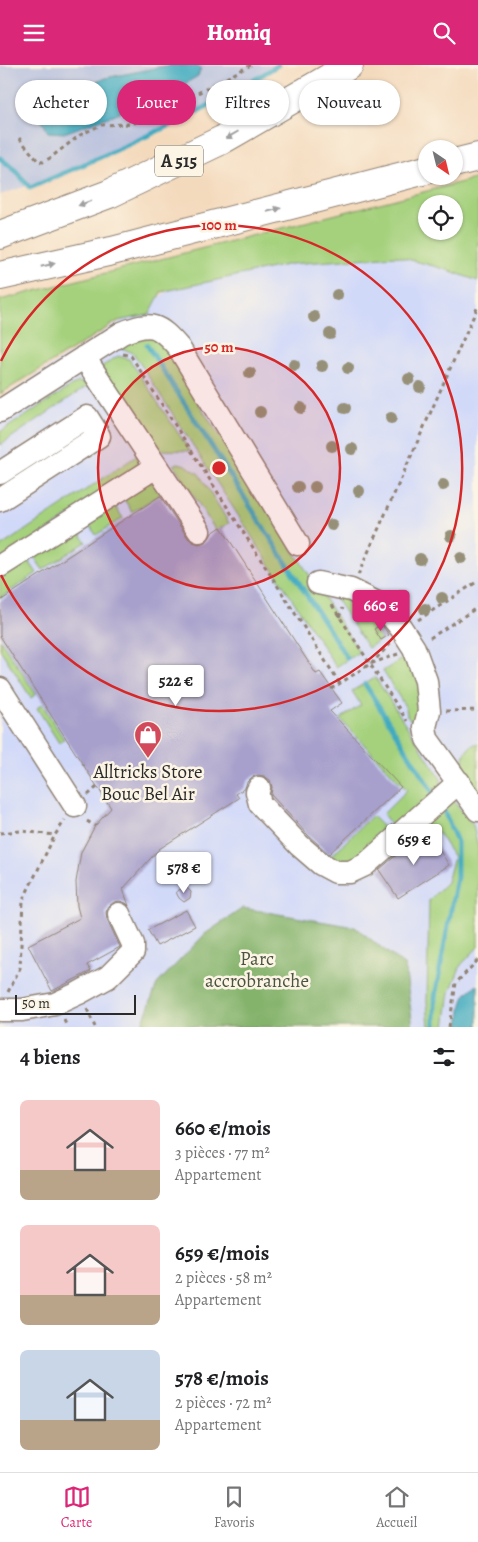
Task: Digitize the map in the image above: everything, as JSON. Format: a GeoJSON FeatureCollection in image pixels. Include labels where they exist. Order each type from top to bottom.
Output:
{"type":"FeatureCollection","features":[{"type":"Feature","properties":{"kind":"highway","name":"A 515"},"geometry":{"type":"LineString","coordinates":[[0,235],[109,194],[222,140],[349,65]]}},
{"type":"Feature","properties":{"kind":"highway"},"geometry":{"type":"LineString","coordinates":[[463,161],[478,157]]}},
{"type":"Feature","properties":{"kind":"highway"},"geometry":{"type":"LineString","coordinates":[[0,276],[112,251],[418,173]]}},
{"type":"Feature","properties":{"kind":"lane"},"geometry":{"type":"LineString","coordinates":[[0,411],[88,363],[122,333],[137,327],[154,326],[168,336],[178,348],[298,544]]}},
{"type":"Feature","properties":{"kind":"lane"},"geometry":{"type":"LineString","coordinates":[[88,363],[199,531]]}},
{"type":"Feature","properties":{"kind":"lane"},"geometry":{"type":"LineString","coordinates":[[0,473],[86,417],[99,437],[0,501]]}},
{"type":"Feature","properties":{"kind":"lane"},"geometry":{"type":"LineString","coordinates":[[0,566],[156,467]]}},
{"type":"Feature","properties":{"kind":"lane"},"geometry":{"type":"LineString","coordinates":[[318,583],[351,590],[383,606],[402,630],[414,648],[426,681],[429,711],[425,727],[427,739],[478,810]]}},
{"type":"Feature","properties":{"kind":"lane"},"geometry":{"type":"LineString","coordinates":[[0,689],[75,806]]}},
{"type":"Feature","properties":{"kind":"lane"},"geometry":{"type":"LineString","coordinates":[[259,788],[256,792],[260,804],[298,845],[336,872],[350,873],[365,865],[459,782]]}},
{"type":"Feature","properties":{"kind":"lane"},"geometry":{"type":"LineString","coordinates":[[2,1005],[22,1010],[52,1005],[80,993],[108,977],[133,952],[134,944],[119,915]]}},
{"type":"Feature","properties":{"kind":"path"},"geometry":{"type":"LineString","coordinates":[[19,137],[38,161],[43,162],[80,135],[100,125],[131,124],[154,117],[250,65]]}},
{"type":"Feature","properties":{"kind":"path"},"geometry":{"type":"LineString","coordinates":[[339,617],[478,306]]}},
{"type":"Feature","properties":{"kind":"path"},"geometry":{"type":"LineString","coordinates":[[88,363],[116,352],[131,356],[340,684]]}},
{"type":"Feature","properties":{"kind":"path"},"geometry":{"type":"LineString","coordinates":[[332,689],[370,664],[402,630],[478,581]]}},
{"type":"Feature","properties":{"kind":"path"},"geometry":{"type":"LineString","coordinates":[[318,583],[411,726]]}},
{"type":"Feature","properties":{"kind":"path"},"geometry":{"type":"LineString","coordinates":[[0,833],[21,831],[56,835],[22,899],[20,968],[2,1005]]}},
{"type":"Feature","properties":{"kind":"path"},"geometry":{"type":"LineString","coordinates":[[449,1027],[456,983],[478,960]]}},
{"type":"Feature","properties":{"kind":"shaded area"},"geometry":{"type":"Polygon","coordinates":[[[0,65],[278,65],[253,80],[206,80],[206,108],[196,114],[196,80],[117,80],[117,125],[176,125],[38,182],[0,195],[0,65]]]}},
{"type":"Feature","properties":{"kind":"shaded area"},"geometry":{"type":"Polygon","coordinates":[[[478,216],[478,1027],[0,1027],[0,399],[171,289],[418,233],[418,240],[463,240],[463,225],[478,216]]]}},
{"type":"Feature","properties":{"kind":"green space"},"geometry":{"type":"Polygon","coordinates":[[[478,178],[478,281],[445,269],[396,256],[291,264],[161,292],[149,315],[118,321],[0,394],[0,300],[451,185],[463,185],[463,182],[478,178]]]}},
{"type":"Feature","properties":{"kind":"green space"},"geometry":{"type":"Polygon","coordinates":[[[131,336],[157,338],[170,352],[196,392],[193,395],[359,652],[336,667],[134,354],[118,348],[131,336]]]}},
{"type":"Feature","properties":{"kind":"green space"},"geometry":{"type":"Polygon","coordinates":[[[118,356],[129,359],[190,451],[162,450],[151,445],[101,367],[118,356]]]}},
{"type":"Feature","properties":{"kind":"green space"},"geometry":{"type":"Polygon","coordinates":[[[78,382],[89,385],[0,445],[0,432],[78,382]]]}},
{"type":"Feature","properties":{"kind":"green space"},"geometry":{"type":"Polygon","coordinates":[[[138,455],[138,469],[0,563],[0,547],[138,455]]]}},
{"type":"Feature","properties":{"kind":"green space"},"geometry":{"type":"Polygon","coordinates":[[[178,463],[186,465],[199,474],[229,523],[216,531],[174,465],[178,463]]]}},
{"type":"Feature","properties":{"kind":"green space"},"geometry":{"type":"Polygon","coordinates":[[[148,482],[154,483],[165,491],[132,512],[122,496],[148,482]]]}},
{"type":"Feature","properties":{"kind":"green space"},"geometry":{"type":"Polygon","coordinates":[[[114,505],[123,518],[96,535],[87,521],[114,505]]]}},
{"type":"Feature","properties":{"kind":"green space"},"geometry":{"type":"Polygon","coordinates":[[[77,528],[86,542],[43,570],[33,555],[77,528]]]}},
{"type":"Feature","properties":{"kind":"green space"},"geometry":{"type":"Polygon","coordinates":[[[28,560],[37,573],[0,598],[0,575],[28,560]]]}},
{"type":"Feature","properties":{"kind":"green space"},"geometry":{"type":"Polygon","coordinates":[[[331,591],[350,596],[396,629],[368,648],[331,591]]]}},
{"type":"Feature","properties":{"kind":"green space"},"geometry":{"type":"Polygon","coordinates":[[[0,639],[36,694],[31,698],[0,649],[0,639]]]}},
{"type":"Feature","properties":{"kind":"green space"},"geometry":{"type":"Polygon","coordinates":[[[408,655],[421,681],[417,730],[383,671],[408,655]]]}},
{"type":"Feature","properties":{"kind":"green space"},"geometry":{"type":"Polygon","coordinates":[[[375,677],[441,779],[441,785],[395,830],[383,814],[407,790],[340,719],[361,705],[352,691],[375,677]]]}},
{"type":"Feature","properties":{"kind":"green space"},"geometry":{"type":"Polygon","coordinates":[[[42,704],[64,739],[59,743],[37,708],[42,704]]]}},
{"type":"Feature","properties":{"kind":"green space"},"geometry":{"type":"Polygon","coordinates":[[[478,744],[478,796],[464,769],[465,755],[468,749],[478,744]]]}},
{"type":"Feature","properties":{"kind":"green space"},"geometry":{"type":"Polygon","coordinates":[[[451,798],[473,825],[478,847],[478,947],[461,965],[450,992],[445,1027],[429,1027],[427,1001],[429,900],[447,882],[454,857],[435,828],[425,833],[424,825],[451,798]]]}},
{"type":"Feature","properties":{"kind":"green space"},"geometry":{"type":"Polygon","coordinates":[[[372,816],[390,834],[345,867],[329,858],[372,816]]]}},
{"type":"Feature","properties":{"kind":"green space","name":"Parc accrobranche"},"geometry":{"type":"Polygon","coordinates":[[[243,908],[355,927],[405,966],[413,1027],[141,1027],[157,984],[205,934],[243,908]]]}},
{"type":"Feature","properties":{"kind":"water"},"geometry":{"type":"Polygon","coordinates":[[[170,65],[197,65],[201,68],[198,76],[191,80],[117,80],[117,114],[107,117],[107,80],[101,80],[170,65]]]}},
{"type":"Feature","properties":{"kind":"water"},"geometry":{"type":"Polygon","coordinates":[[[44,125],[86,125],[64,133],[48,132],[44,125]]]}},
{"type":"Feature","properties":{"kind":"water"},"geometry":{"type":"Polygon","coordinates":[[[478,985],[478,1027],[459,1027],[464,997],[478,985]]]}},
{"type":"Feature","properties":{"kind":"building"},"geometry":{"type":"Polygon","coordinates":[[[160,496],[188,538],[193,542],[199,544],[206,542],[212,533],[221,527],[316,674],[320,672],[342,703],[330,711],[401,787],[329,854],[308,835],[271,795],[272,787],[270,780],[258,775],[252,777],[247,782],[245,788],[236,794],[239,798],[159,849],[123,889],[129,906],[120,901],[114,902],[109,906],[106,912],[107,919],[120,947],[87,965],[91,971],[52,991],[28,945],[80,918],[77,906],[76,882],[81,852],[95,826],[111,808],[0,636],[0,601],[160,496]]]}},
{"type":"Feature","properties":{"kind":"building"},"geometry":{"type":"Polygon","coordinates":[[[381,624],[389,635],[381,640],[374,629],[381,624]]]}},
{"type":"Feature","properties":{"kind":"building"},"geometry":{"type":"Polygon","coordinates":[[[429,834],[449,865],[398,898],[379,870],[408,845],[410,847],[429,834]]]}},
{"type":"Feature","properties":{"kind":"building"},"geometry":{"type":"Polygon","coordinates":[[[182,888],[187,888],[191,892],[190,898],[184,902],[176,892],[182,888]]]}},
{"type":"Feature","properties":{"kind":"building"},"geometry":{"type":"Polygon","coordinates":[[[186,910],[195,926],[157,946],[148,930],[186,910]]]}},
{"type":"Feature","properties":{"kind":"waterway"},"geometry":{"type":"LineString","coordinates":[[0,158],[16,171],[30,188],[187,117],[278,65]]}},
{"type":"Feature","properties":{"kind":"waterway"},"geometry":{"type":"LineString","coordinates":[[147,345],[347,658]]}},
{"type":"Feature","properties":{"kind":"waterway"},"geometry":{"type":"LineString","coordinates":[[365,684],[433,793]]}},
{"type":"Feature","properties":{"kind":"waterway"},"geometry":{"type":"LineString","coordinates":[[435,1027],[435,997],[457,877],[457,842],[442,806]]}},
{"type":"Feature","properties":{"kind":"place","name":"Alltricks Store Bouc Bel Air"},"geometry":{"type":"Point","coordinates":[148,759]}}]}
